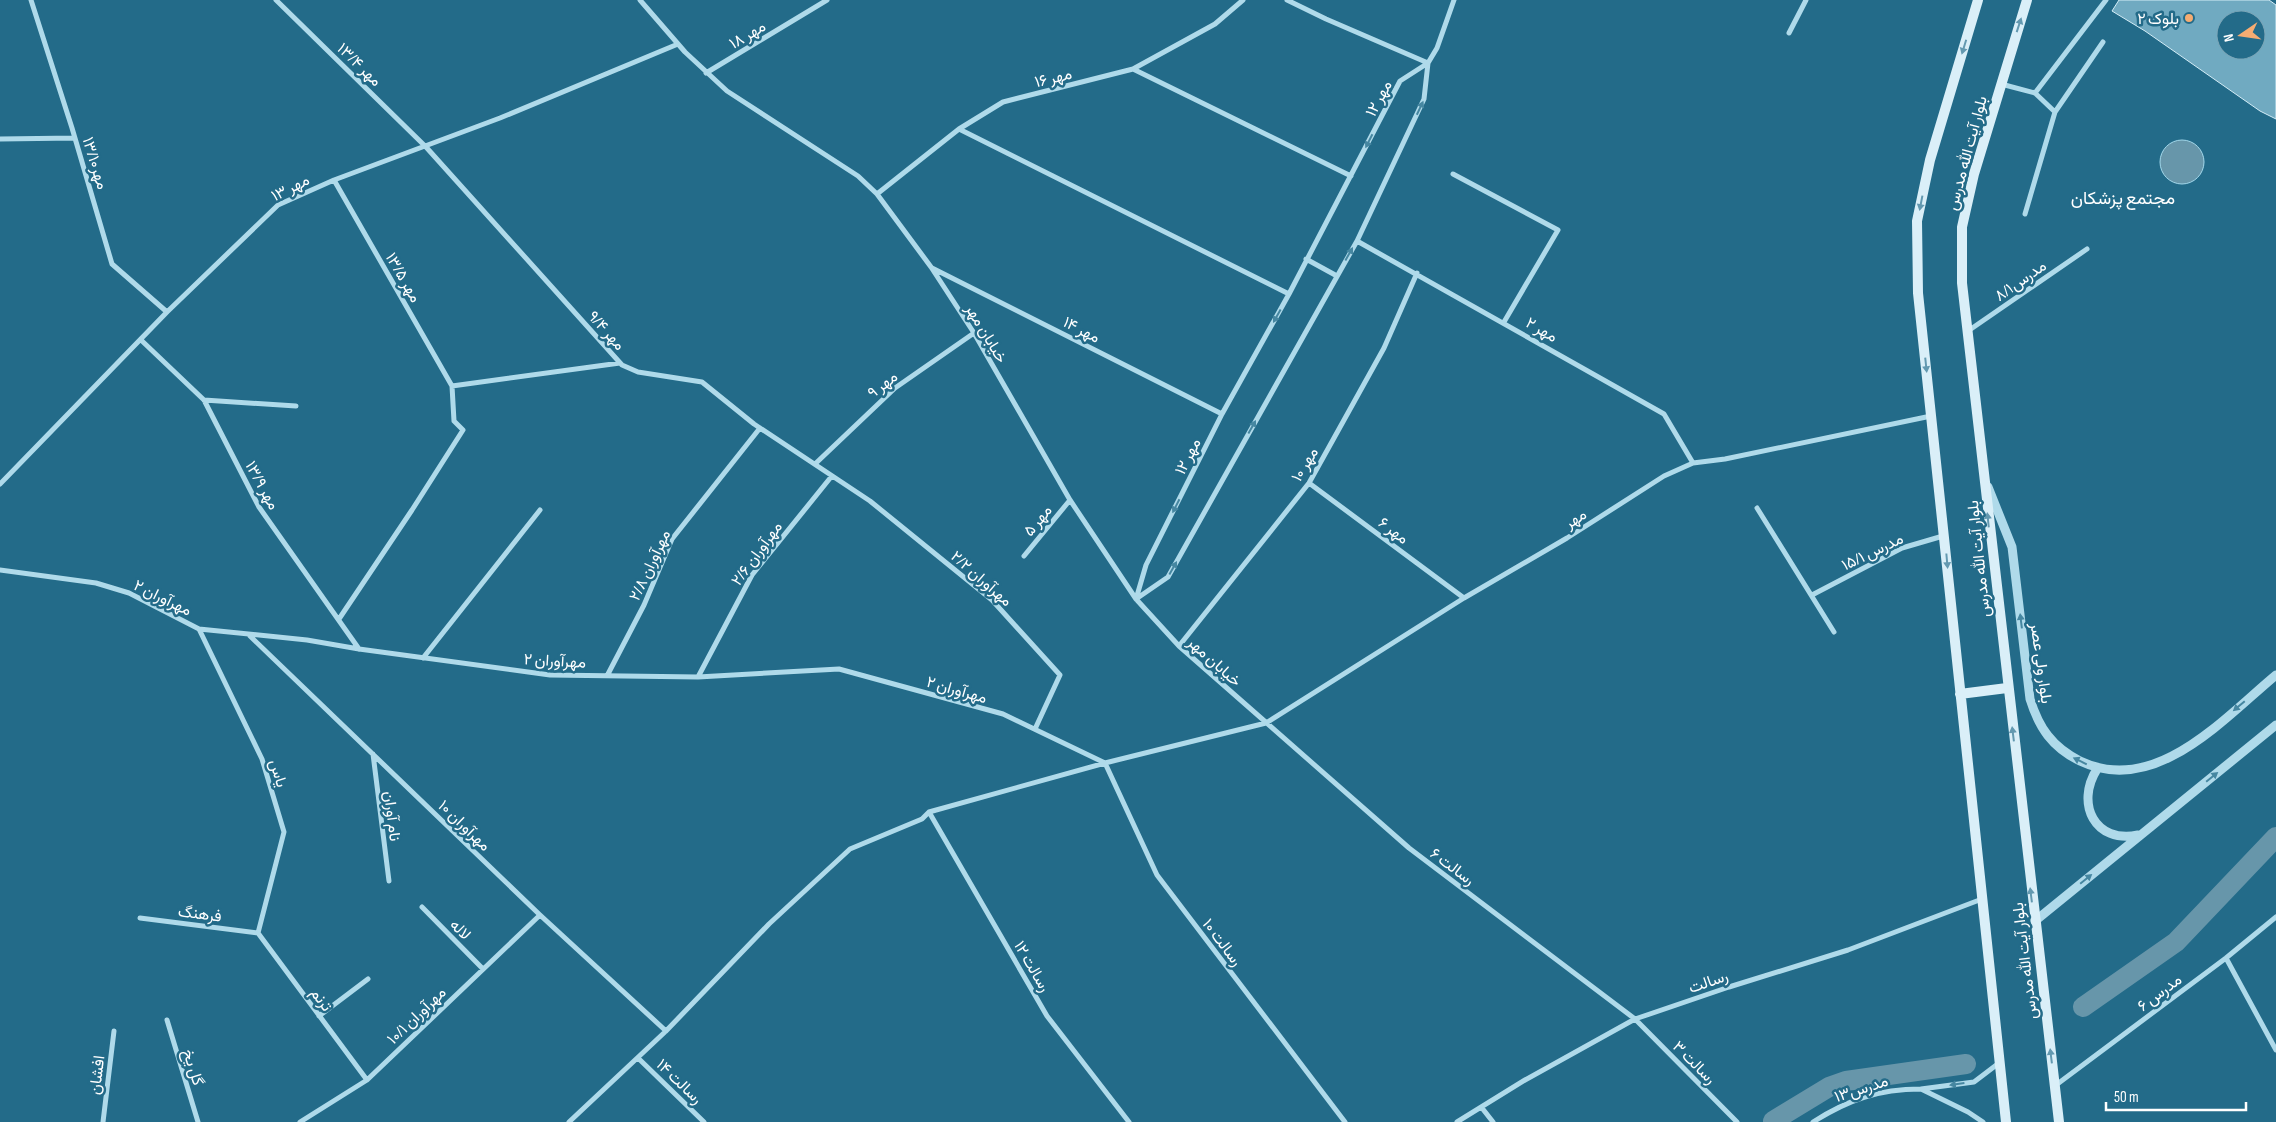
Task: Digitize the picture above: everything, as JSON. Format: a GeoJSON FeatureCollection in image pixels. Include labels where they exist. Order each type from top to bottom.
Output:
{"type":"FeatureCollection","features":[{"type":"Feature","properties":{"kind":"main road","name":"بلوار آیت الله مدرس"},"geometry":{"type":"LineString","coordinates":[[1978,0],[1930,160],[1917,221],[1918,293],[2006,1122]]}},
{"type":"Feature","properties":{"kind":"main road","name":"بلوار آیت الله مدرس"},"geometry":{"type":"LineString","coordinates":[[2027,0],[1974,174],[1962,227],[1962,283],[2007,688],[2059,1122]]}},
{"type":"Feature","properties":{"kind":"main road"},"geometry":{"type":"LineString","coordinates":[[1960,694],[2007,688]]}},
{"type":"Feature","properties":{"kind":"street","name":"مهر۱۳/۱۰"},"geometry":{"type":"LineString","coordinates":[[31,0],[75,138],[112,264],[167,312]]}},
{"type":"Feature","properties":{"kind":"street","name":"مهر ۱۳/۴"},"geometry":{"type":"LineString","coordinates":[[276,0],[426,147]]}},
{"type":"Feature","properties":{"kind":"street","name":"خیابان مهر"},"geometry":{"type":"LineString","coordinates":[[640,0],[678,44],[706,73],[727,91],[858,176],[877,194],[931,267],[974,333],[1070,500],[1136,599],[1179,646],[1266,723]]}},
{"type":"Feature","properties":{"kind":"street","name":"مهر ۱۸"},"geometry":{"type":"LineString","coordinates":[[706,73],[827,0]]}},
{"type":"Feature","properties":{"kind":"street","name":"مهر ۱۶"},"geometry":{"type":"LineString","coordinates":[[877,194],[959,129],[1003,102],[1133,69],[1215,24],[1243,0]]}},
{"type":"Feature","properties":{"kind":"street"},"geometry":{"type":"LineString","coordinates":[[1287,0],[1428,63]]}},
{"type":"Feature","properties":{"kind":"street"},"geometry":{"type":"LineString","coordinates":[[1136,599],[1168,578],[1357,241],[1424,99],[1428,63],[1437,48],[1454,0]]}},
{"type":"Feature","properties":{"kind":"street"},"geometry":{"type":"LineString","coordinates":[[1789,33],[1806,0]]}},
{"type":"Feature","properties":{"kind":"street"},"geometry":{"type":"LineString","coordinates":[[2035,93],[2106,0]]}},
{"type":"Feature","properties":{"kind":"street"},"geometry":{"type":"LineString","coordinates":[[2025,214],[2055,112],[2104,42]]}},
{"type":"Feature","properties":{"kind":"street","name":"مهر ۱۳"},"geometry":{"type":"LineString","coordinates":[[0,484],[167,312],[278,205],[334,180],[426,147],[678,44]]}},
{"type":"Feature","properties":{"kind":"street","name":"مهر ۱۲"},"geometry":{"type":"LineString","coordinates":[[1136,599],[1146,565],[1222,414],[1289,294],[1400,81],[1428,63]]}},
{"type":"Feature","properties":{"kind":"street"},"geometry":{"type":"LineString","coordinates":[[1133,69],[1351,176]]}},
{"type":"Feature","properties":{"kind":"street"},"geometry":{"type":"LineString","coordinates":[[2001,84],[2035,93],[2055,112]]}},
{"type":"Feature","properties":{"kind":"street"},"geometry":{"type":"LineString","coordinates":[[959,129],[1289,294]]}},
{"type":"Feature","properties":{"kind":"street"},"geometry":{"type":"LineString","coordinates":[[0,139],[75,138]]}},
{"type":"Feature","properties":{"kind":"street","name":"مهر ۹/۴"},"geometry":{"type":"LineString","coordinates":[[426,147],[620,363],[638,372],[702,382],[760,428],[815,464],[831,477]]}},
{"type":"Feature","properties":{"kind":"street"},"geometry":{"type":"LineString","coordinates":[[1453,174],[1558,230],[1504,322]]}},
{"type":"Feature","properties":{"kind":"street","name":"مهر ۱۳/۵"},"geometry":{"type":"LineString","coordinates":[[334,180],[452,386]]}},
{"type":"Feature","properties":{"kind":"street","name":"مهر ۲"},"geometry":{"type":"LineString","coordinates":[[1357,241],[1504,322],[1664,414],[1693,463]]}},
{"type":"Feature","properties":{"kind":"street","name":"مدرس۸/۱"},"geometry":{"type":"LineString","coordinates":[[1967,332],[2087,249]]}},
{"type":"Feature","properties":{"kind":"street"},"geometry":{"type":"LineString","coordinates":[[1306,260],[1337,276]]}},
{"type":"Feature","properties":{"kind":"street","name":"مهر ۱۴"},"geometry":{"type":"LineString","coordinates":[[931,267],[1222,414]]}},
{"type":"Feature","properties":{"kind":"street","name":"مهر ۱۰"},"geometry":{"type":"LineString","coordinates":[[1179,646],[1309,483],[1384,348],[1417,273]]}},
{"type":"Feature","properties":{"kind":"street","name":"مهر ۹"},"geometry":{"type":"LineString","coordinates":[[815,464],[895,388],[974,333]]}},
{"type":"Feature","properties":{"kind":"street","name":"مهر ۱۳/۹"},"geometry":{"type":"LineString","coordinates":[[141,340],[204,400],[259,508],[359,649]]}},
{"type":"Feature","properties":{"kind":"street"},"geometry":{"type":"LineString","coordinates":[[339,619],[463,430],[454,421],[452,386],[620,363]]}},
{"type":"Feature","properties":{"kind":"street"},"geometry":{"type":"LineString","coordinates":[[204,400],[296,406]]}},
{"type":"Feature","properties":{"kind":"street","name":"مهر"},"geometry":{"type":"LineString","coordinates":[[569,1122],[666,1031],[769,924],[850,849],[922,819],[929,812],[1105,762],[1266,723],[1464,598],[1567,538],[1664,476],[1693,463],[1931,416]]}},
{"type":"Feature","properties":{"kind":"street","name":"مهرآوران ۲/۸"},"geometry":{"type":"LineString","coordinates":[[608,674],[644,605],[672,538],[760,428]]}},
{"type":"Feature","properties":{"kind":"street","name":"بلوار ولی عصر"},"geometry":{"type":"LineString","coordinates":[[1983,476],[2012,547],[2030,699],[2037,723],[2053,743],[2069,756],[2097,769],[2123,771],[2149,767],[2173,757],[2276,675]]}},
{"type":"Feature","properties":{"kind":"street","name":"مهرآوران ۲/۶"},"geometry":{"type":"LineString","coordinates":[[698,677],[752,575],[831,477]]}},
{"type":"Feature","properties":{"kind":"street","name":"مهرآوران ۲/۲"},"geometry":{"type":"LineString","coordinates":[[831,477],[870,501],[992,600],[1060,675],[1035,729]]}},
{"type":"Feature","properties":{"kind":"street","name":"مهر ۶"},"geometry":{"type":"LineString","coordinates":[[1309,483],[1464,598]]}},
{"type":"Feature","properties":{"kind":"street","name":"مهر ۵"},"geometry":{"type":"LineString","coordinates":[[1024,556],[1070,500]]}},
{"type":"Feature","properties":{"kind":"street"},"geometry":{"type":"LineString","coordinates":[[1757,508],[1834,632]]}},
{"type":"Feature","properties":{"kind":"street"},"geometry":{"type":"LineString","coordinates":[[424,658],[540,510]]}},
{"type":"Feature","properties":{"kind":"street","name":"مدرس ۱۵/۱"},"geometry":{"type":"LineString","coordinates":[[1812,596],[1902,548],[1945,535]]}},
{"type":"Feature","properties":{"kind":"street","name":"مهرآوران ۲"},"geometry":{"type":"LineString","coordinates":[[0,570],[86,582],[129,593],[199,629],[250,636],[307,640],[359,649],[550,674],[698,677],[840,669],[1003,714],[1105,762]]}},
{"type":"Feature","properties":{"kind":"street","name":"یاس"},"geometry":{"type":"LineString","coordinates":[[199,629],[262,759],[284,832],[258,933]]}},
{"type":"Feature","properties":{"kind":"street","name":"مهرآوران ۱۰"},"geometry":{"type":"LineString","coordinates":[[250,636],[540,915],[666,1031]]}},
{"type":"Feature","properties":{"kind":"street","name":"رسالت ۶"},"geometry":{"type":"LineString","coordinates":[[1266,723],[1409,848],[1635,1019]]}},
{"type":"Feature","properties":{"kind":"street"},"geometry":{"type":"LineString","coordinates":[[2034,921],[2276,725]]}},
{"type":"Feature","properties":{"kind":"street","name":"نام آوران"},"geometry":{"type":"LineString","coordinates":[[373,754],[388,881]]}},
{"type":"Feature","properties":{"kind":"street","name":"رسالت ۱۰"},"geometry":{"type":"LineString","coordinates":[[1105,762],[1157,875],[1345,1122]]}},
{"type":"Feature","properties":{"kind":"street"},"geometry":{"type":"LineString","coordinates":[[2097,769],[2090,781],[2086,794],[2088,807],[2093,819],[2103,829],[2115,835],[2128,837],[2141,834]]}},
{"type":"Feature","properties":{"kind":"street","name":"رسالت ۱۲"},"geometry":{"type":"LineString","coordinates":[[929,812],[1047,1016],[1129,1122]]}},
{"type":"Feature","properties":{"kind":"street","name":"رسالت"},"geometry":{"type":"LineString","coordinates":[[1457,1122],[1525,1080],[1635,1019],[1848,950],[1982,899]]}},
{"type":"Feature","properties":{"kind":"street","name":"لاله"},"geometry":{"type":"LineString","coordinates":[[422,907],[483,969]]}},
{"type":"Feature","properties":{"kind":"street","name":"مهرآوران ۱۰/۱"},"geometry":{"type":"LineString","coordinates":[[300,1122],[367,1080],[540,915]]}},
{"type":"Feature","properties":{"kind":"street","name":"مدرس ۶"},"geometry":{"type":"LineString","coordinates":[[2055,1085],[2226,958],[2276,917]]}},
{"type":"Feature","properties":{"kind":"street","name":"فرهنگ"},"geometry":{"type":"LineString","coordinates":[[140,918],[258,933]]}},
{"type":"Feature","properties":{"kind":"street","name":"ترنم"},"geometry":{"type":"LineString","coordinates":[[258,933],[367,1080]]}},
{"type":"Feature","properties":{"kind":"street"},"geometry":{"type":"LineString","coordinates":[[2226,958],[2276,1050]]}},
{"type":"Feature","properties":{"kind":"street"},"geometry":{"type":"LineString","coordinates":[[320,1016],[368,979]]}},
{"type":"Feature","properties":{"kind":"street","name":"رسالت ۳"},"geometry":{"type":"LineString","coordinates":[[1635,1019],[1737,1122]]}},
{"type":"Feature","properties":{"kind":"street","name":"گل یخ"},"geometry":{"type":"LineString","coordinates":[[167,1020],[198,1122]]}},
{"type":"Feature","properties":{"kind":"street","name":"افشان"},"geometry":{"type":"LineString","coordinates":[[103,1122],[114,1031]]}},
{"type":"Feature","properties":{"kind":"street","name":"رسالت ۱۴"},"geometry":{"type":"LineString","coordinates":[[638,1058],[704,1122]]}},
{"type":"Feature","properties":{"kind":"street","name":"مدرس۱۳"},"geometry":{"type":"LineString","coordinates":[[1812,1122],[1841,1105],[1893,1089],[1921,1089],[1974,1082],[1999,1062]]}},
{"type":"Feature","properties":{"kind":"street","name":"مدرس۱۳"},"geometry":{"type":"LineString","coordinates":[[1921,1089],[1968,1112],[1983,1122]]}},
{"type":"Feature","properties":{"kind":"street"},"geometry":{"type":"LineString","coordinates":[[1482,1108],[1493,1122]]}},
{"type":"Feature","properties":{"kind":"water"},"geometry":{"type":"Polygon","coordinates":[[[2182,140],[2194,144],[2200,150],[2204,162],[2200,174],[2194,180],[2182,184],[2170,180],[2164,174],[2160,162],[2164,150],[2170,144],[2182,140]]]}},
{"type":"Feature","properties":{"kind":"building"},"geometry":{"type":"Polygon","coordinates":[[[2119,0],[2269,0],[2276,5],[2276,119],[2260,111],[2145,31],[2112,11],[2119,0]]]}},
{"type":"Feature","properties":{"kind":"waterway"},"geometry":{"type":"LineString","coordinates":[[2083,1007],[2176,942],[2276,837]]}},
{"type":"Feature","properties":{"kind":"waterway"},"geometry":{"type":"LineString","coordinates":[[1773,1121],[1829,1087],[1846,1081],[1966,1064]]}},
{"type":"Feature","properties":{"kind":"place","name":"بلوک ۲"},"geometry":{"type":"Point","coordinates":[2189,18]}},
{"type":"Feature","properties":{"kind":"district","name":"مجتمع پزشکان"},"geometry":{"type":"Point","coordinates":[2123,198]}}]}
